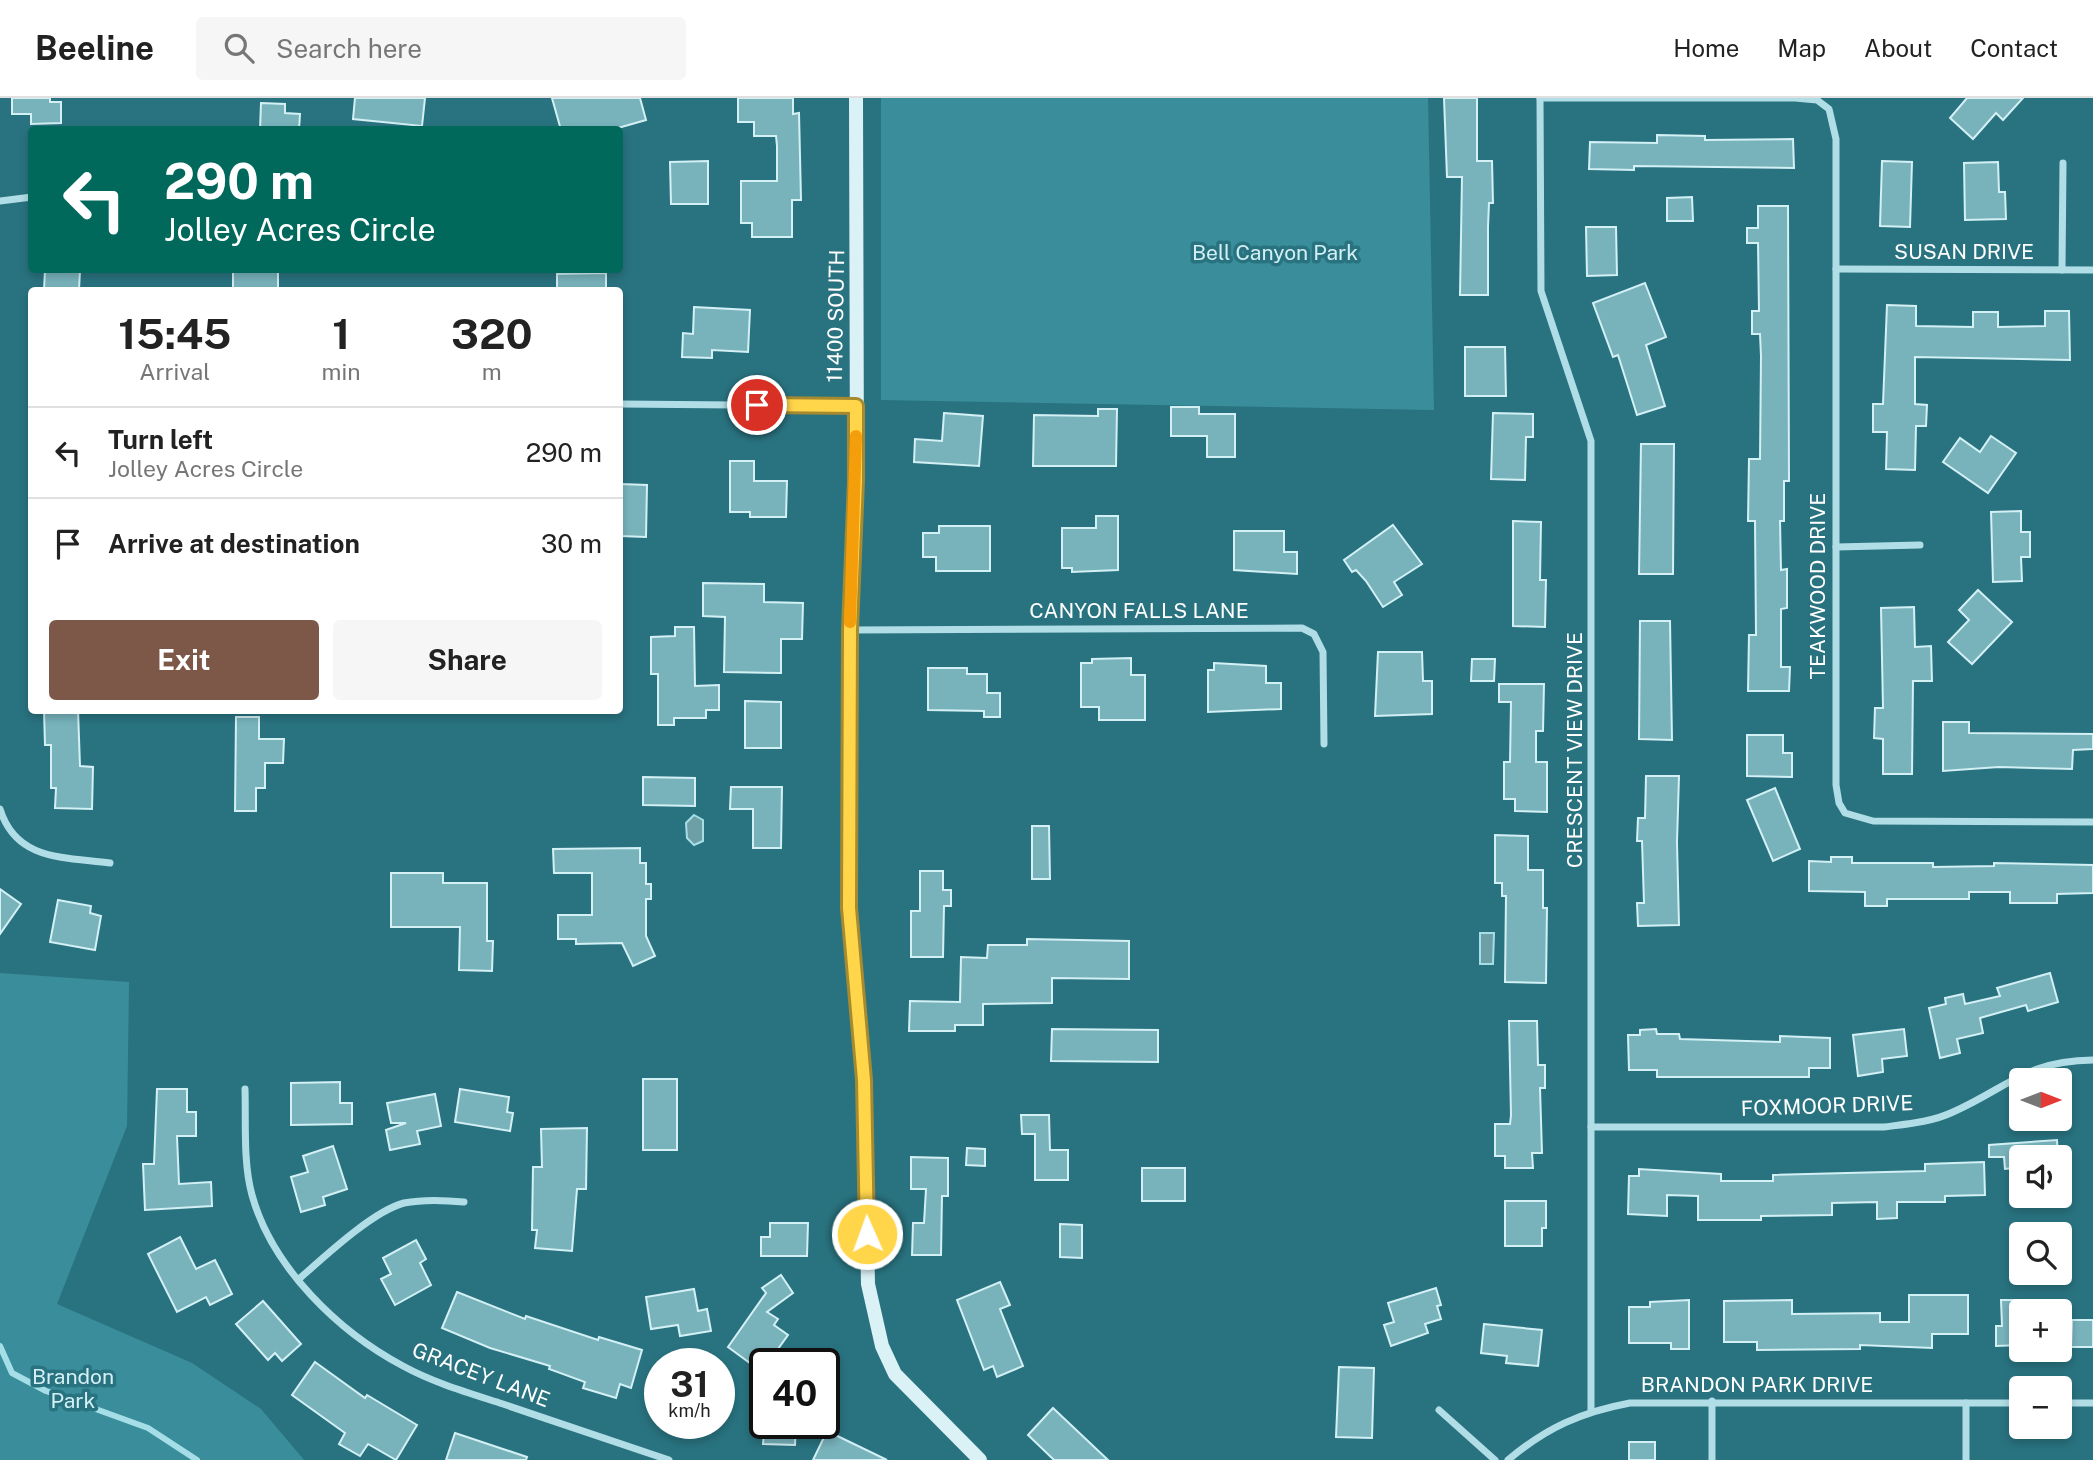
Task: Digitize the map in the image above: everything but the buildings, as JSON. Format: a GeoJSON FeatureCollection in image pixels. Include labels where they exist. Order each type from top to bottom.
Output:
{"type":"FeatureCollection","features":[{"type":"Feature","properties":{"kind":"street","name":"11400 SOUTH"},"geometry":{"type":"LineString","coordinates":[[856,98],[856,480],[850,630],[849,908],[864,1080],[868,1284],[873,1315],[895,1374],[979,1460]]}},
{"type":"Feature","properties":{"kind":"street","name":"TEAKWOOD DRIVE"},"geometry":{"type":"LineString","coordinates":[[1540,98],[1795,98],[1817,100],[1829,108],[1836,139],[1836,785],[1839,803],[1845,813],[1873,821],[2093,821]]}},
{"type":"Feature","properties":{"kind":"street","name":"CRESCENT VIEW DRIVE"},"geometry":{"type":"LineString","coordinates":[[1540,98],[1541,291],[1591,441],[1591,1410]]}},
{"type":"Feature","properties":{"kind":"street"},"geometry":{"type":"LineString","coordinates":[[2062,270],[2063,163]]}},
{"type":"Feature","properties":{"kind":"street"},"geometry":{"type":"LineString","coordinates":[[0,201],[28,198]]}},
{"type":"Feature","properties":{"kind":"street","name":"SUSAN DRIVE"},"geometry":{"type":"LineString","coordinates":[[1836,269],[2093,270]]}},
{"type":"Feature","properties":{"kind":"street"},"geometry":{"type":"LineString","coordinates":[[623,404],[856,406]]}},
{"type":"Feature","properties":{"kind":"street"},"geometry":{"type":"LineString","coordinates":[[1836,547],[1920,545]]}},
{"type":"Feature","properties":{"kind":"street","name":"CANYON FALLS LANE"},"geometry":{"type":"LineString","coordinates":[[850,630],[1303,628],[1314,634],[1323,652],[1324,744]]}},
{"type":"Feature","properties":{"kind":"street"},"geometry":{"type":"LineString","coordinates":[[0,809],[11,832],[32,850],[110,863]]}},
{"type":"Feature","properties":{"kind":"street","name":"FOXMOOR DRIVE"},"geometry":{"type":"LineString","coordinates":[[1591,1127],[1884,1127],[1920,1122],[1952,1112],[2013,1078],[2045,1064],[2093,1060]]}},
{"type":"Feature","properties":{"kind":"street","name":"GRACEY LANE"},"geometry":{"type":"LineString","coordinates":[[245,1089],[247,1164],[252,1195],[279,1253],[299,1279],[337,1319],[404,1367],[435,1381],[669,1460]]}},
{"type":"Feature","properties":{"kind":"street"},"geometry":{"type":"LineString","coordinates":[[299,1279],[364,1226],[402,1204],[433,1199],[464,1202]]}},
{"type":"Feature","properties":{"kind":"street"},"geometry":{"type":"LineString","coordinates":[[1712,1401],[1712,1460]]}},
{"type":"Feature","properties":{"kind":"street","name":"BRANDON PARK DRIVE"},"geometry":{"type":"LineString","coordinates":[[1508,1460],[1559,1423],[1591,1410],[1630,1403],[2009,1403]]}},
{"type":"Feature","properties":{"kind":"street"},"geometry":{"type":"LineString","coordinates":[[1966,1403],[1966,1460]]}},
{"type":"Feature","properties":{"kind":"street"},"geometry":{"type":"LineString","coordinates":[[2072,1403],[2093,1403]]}},
{"type":"Feature","properties":{"kind":"street"},"geometry":{"type":"LineString","coordinates":[[1439,1410],[1494,1460]]}},
{"type":"Feature","properties":{"kind":"green space","name":"Bell Canyon Park"},"geometry":{"type":"Polygon","coordinates":[[[881,98],[1428,98],[1434,410],[881,400],[881,98]]]}},
{"type":"Feature","properties":{"kind":"green space","name":"Brandon Park"},"geometry":{"type":"Polygon","coordinates":[[[0,973],[129,982],[127,1126],[57,1304],[192,1363],[261,1409],[304,1460],[0,1460],[0,973]]]}},
{"type":"Feature","properties":{"kind":"shaded area"},"geometry":{"type":"Polygon","coordinates":[[[694,815],[703,820],[703,841],[694,845],[687,838],[686,823],[694,815]]]}},
{"type":"Feature","properties":{"kind":"shaded area"},"geometry":{"type":"Polygon","coordinates":[[[1480,933],[1494,933],[1493,964],[1480,964],[1480,933]]]}},
{"type":"Feature","properties":{"kind":"waterway"},"geometry":{"type":"LineString","coordinates":[[0,1346],[12,1373],[46,1391],[148,1428],[197,1460]]}},
{"type":"Feature","properties":{"kind":"slow traffic"},"geometry":{"type":"LineString","coordinates":[[850,622],[856,436]]}},
{"type":"Feature","properties":{"kind":"route"},"geometry":{"type":"LineString","coordinates":[[757,405],[856,406],[850,630],[849,908],[864,1080],[867,1234]]}}]}
